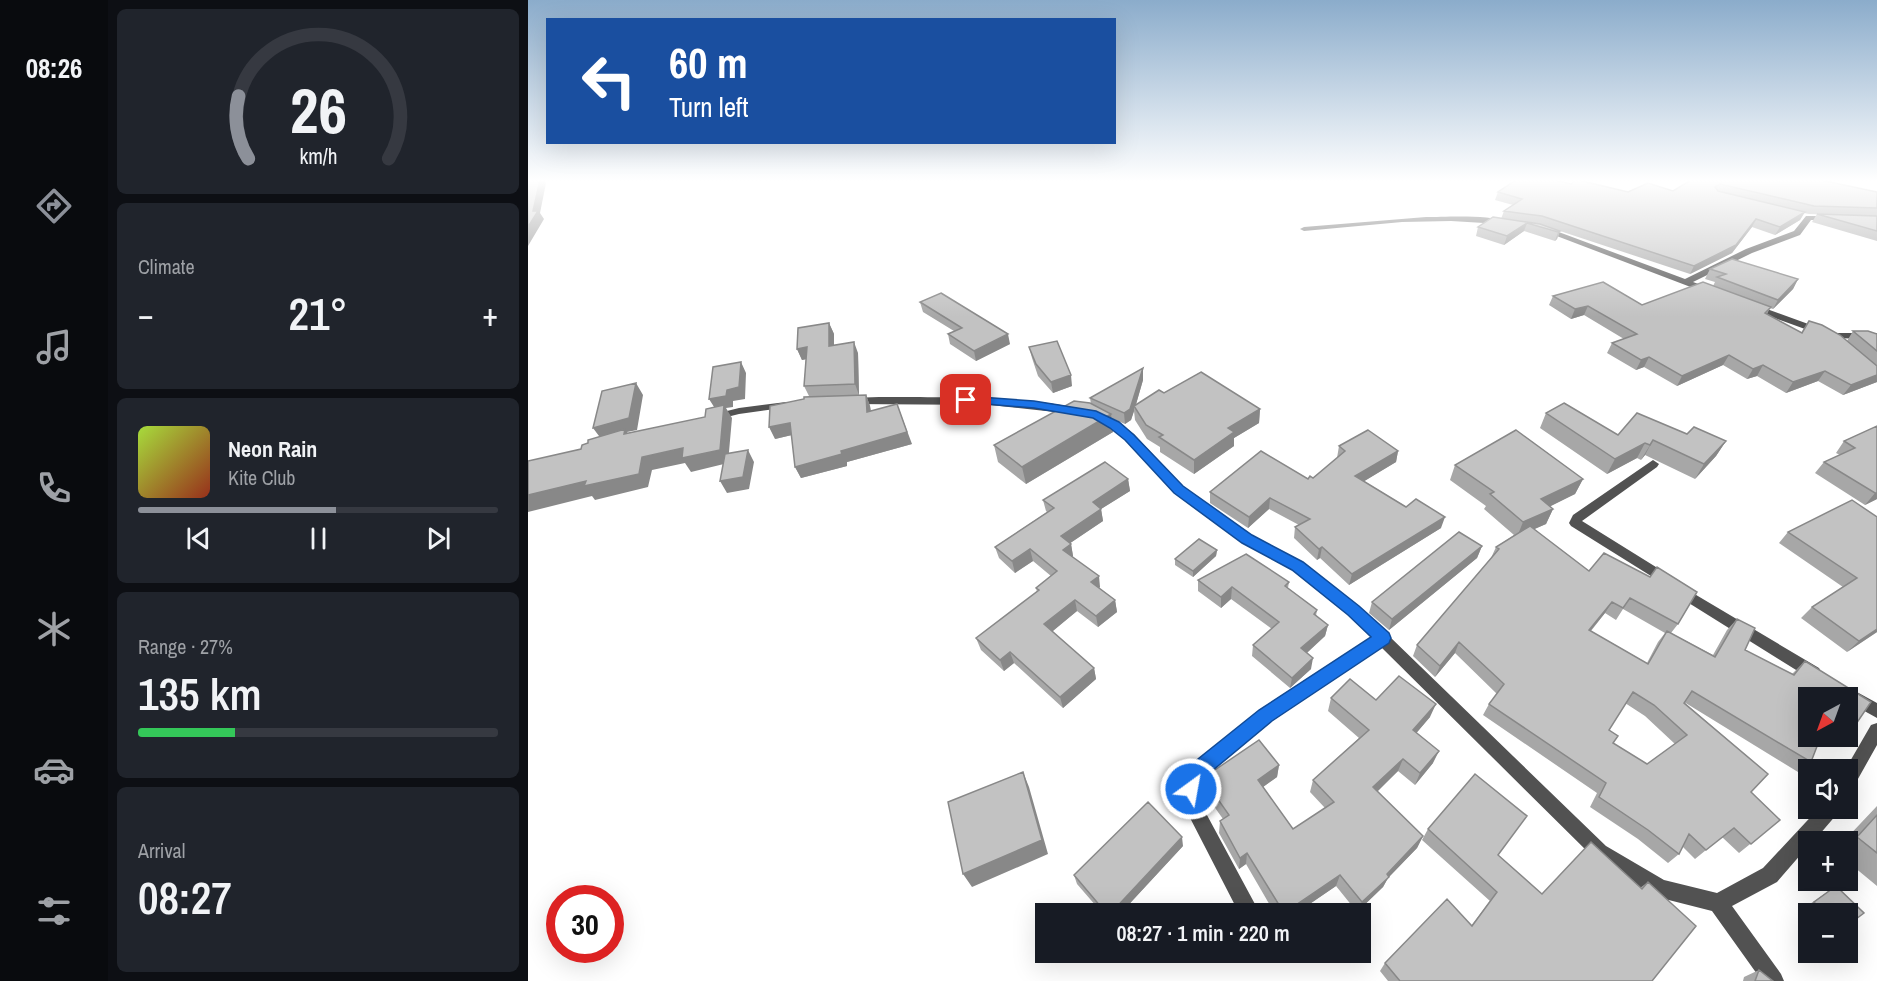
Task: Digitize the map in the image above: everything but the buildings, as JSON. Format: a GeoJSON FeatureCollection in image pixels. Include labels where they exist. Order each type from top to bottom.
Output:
{"type":"FeatureCollection","features":[{"type":"Feature","properties":{"kind":"street"},"geometry":{"type":"LineString","coordinates":[[1304,229],[1332,226]]}},
{"type":"Feature","properties":{"kind":"street"},"geometry":{"type":"LineString","coordinates":[[1686,282],[1749,251],[1797,233],[1801,226]]}},
{"type":"Feature","properties":{"kind":"street"},"geometry":{"type":"LineString","coordinates":[[1539,228],[1719,294]]}},
{"type":"Feature","properties":{"kind":"street"},"geometry":{"type":"LineString","coordinates":[[1741,303],[1830,336],[1877,336]]}},
{"type":"Feature","properties":{"kind":"street"},"geometry":{"type":"LineString","coordinates":[[1830,336],[1845,349]]}},
{"type":"Feature","properties":{"kind":"street"},"geometry":{"type":"LineString","coordinates":[[837,401],[966,400],[1034,405],[1096,415],[1115,425],[1130,437],[1178,489],[1247,539],[1298,566],[1353,610],[1600,852],[1660,889],[1718,903],[1774,981]]}},
{"type":"Feature","properties":{"kind":"street"},"geometry":{"type":"LineString","coordinates":[[706,419],[739,411],[804,404]]}},
{"type":"Feature","properties":{"kind":"street"},"geometry":{"type":"LineString","coordinates":[[1653,464],[1587,511],[1575,523],[1826,681]]}},
{"type":"Feature","properties":{"kind":"street"},"geometry":{"type":"LineString","coordinates":[[1244,903],[1193,806],[1191,789],[1200,770],[1266,716],[1383,638]]}},
{"type":"Feature","properties":{"kind":"street"},"geometry":{"type":"LineString","coordinates":[[1858,700],[1877,711]]}},
{"type":"Feature","properties":{"kind":"street"},"geometry":{"type":"LineString","coordinates":[[1858,763],[1877,730]]}},
{"type":"Feature","properties":{"kind":"street"},"geometry":{"type":"LineString","coordinates":[[1718,903],[1770,875],[1821,819]]}},
{"type":"Feature","properties":{"kind":"route"},"geometry":{"type":"LineString","coordinates":[[966,400],[1034,405],[1096,415],[1115,425],[1130,437],[1178,489],[1247,539],[1298,566],[1353,610],[1383,638],[1266,716],[1200,770],[1191,789]]}}]}
